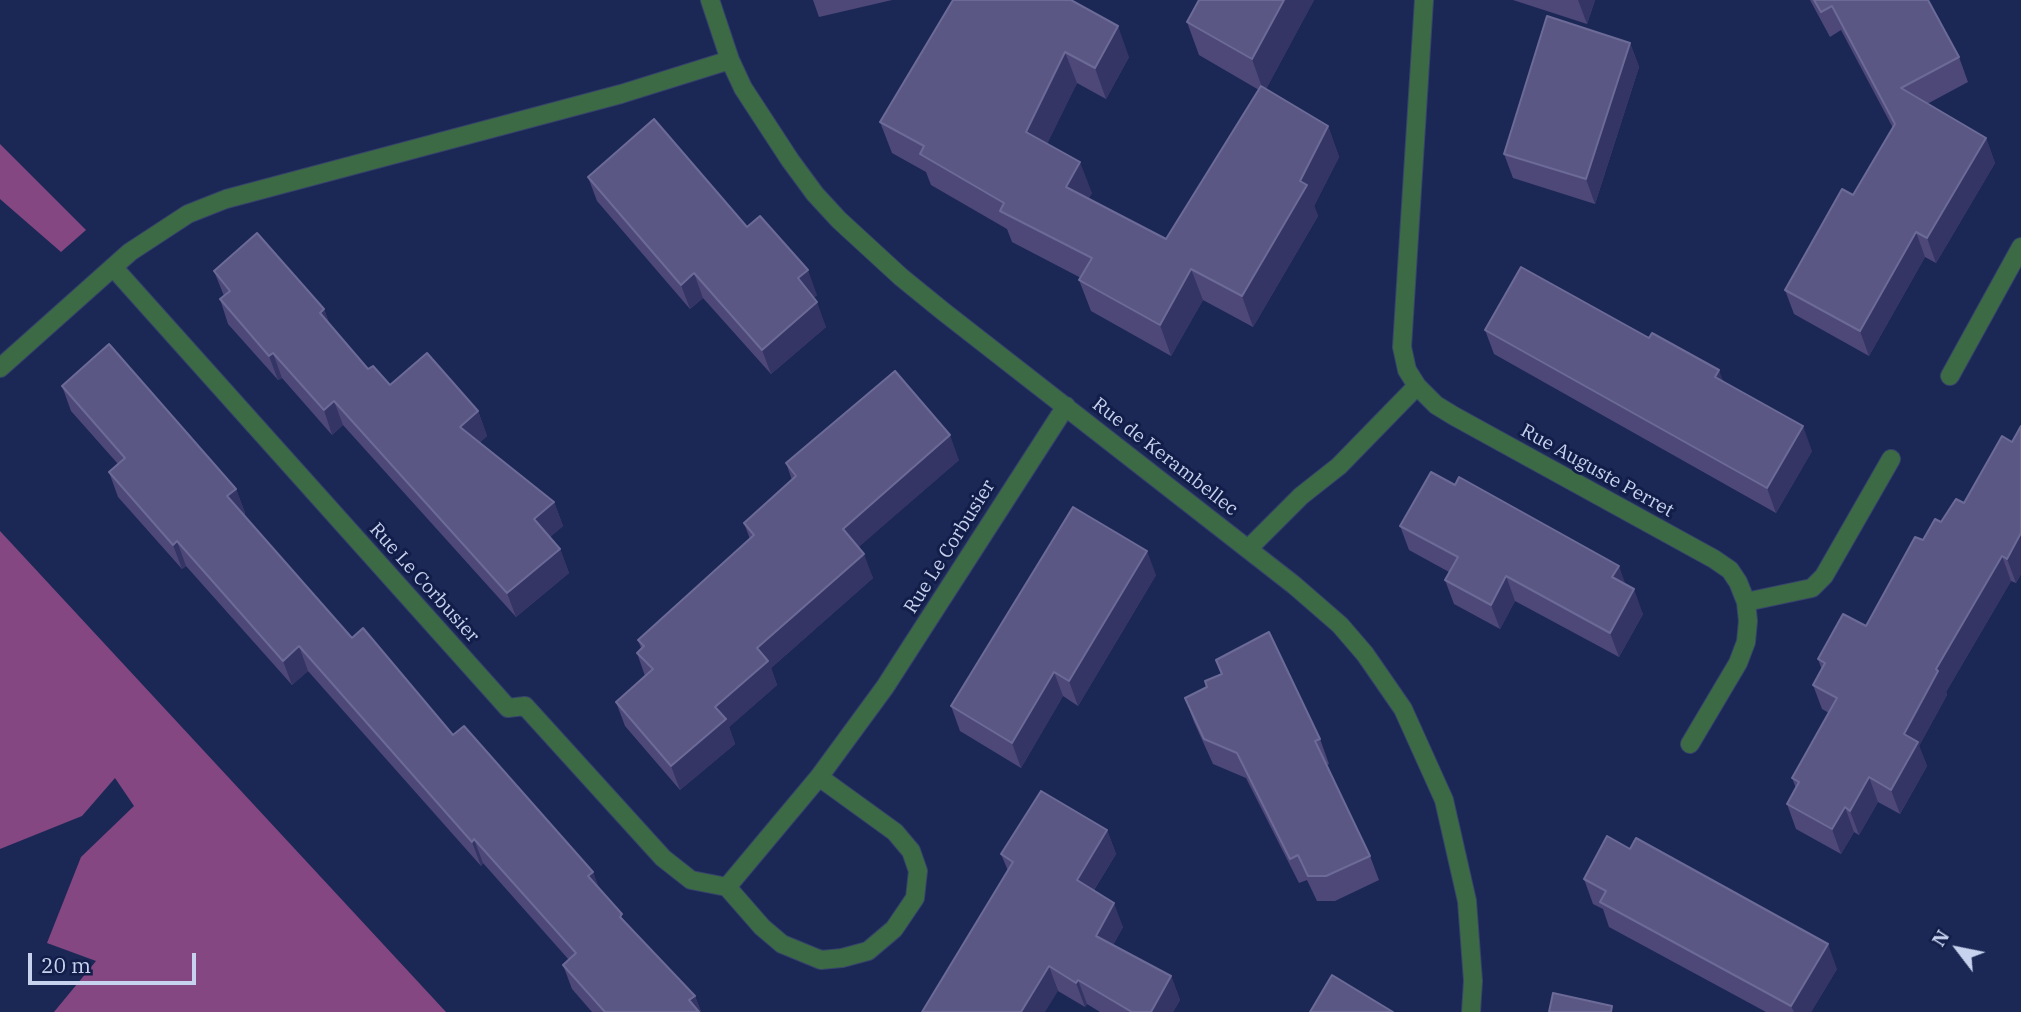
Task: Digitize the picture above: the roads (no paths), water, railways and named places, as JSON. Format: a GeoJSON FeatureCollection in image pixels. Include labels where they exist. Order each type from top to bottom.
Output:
{"type":"FeatureCollection","features":[{"type":"Feature","properties":{"kind":"street","name":"Rue de Kerambellec"},"geometry":{"type":"LineString","coordinates":[[710,0],[730,60],[764,124],[815,194],[839,220],[901,277],[1248,549],[1340,625],[1388,685],[1419,741],[1444,800],[1464,881],[1471,958],[1471,1012]]}},
{"type":"Feature","properties":{"kind":"street","name":"Rue Auguste Perret"},"geometry":{"type":"LineString","coordinates":[[1424,0],[1402,346],[1407,370],[1417,386],[1436,405],[1730,570],[1746,601],[1746,642],[1738,663],[1690,744]]}},
{"type":"Feature","properties":{"kind":"street"},"geometry":{"type":"LineString","coordinates":[[0,368],[113,267],[140,245],[188,214],[226,199],[621,94],[730,60]]}},
{"type":"Feature","properties":{"kind":"street"},"geometry":{"type":"LineString","coordinates":[[1950,376],[2021,247]]}},
{"type":"Feature","properties":{"kind":"street","name":"Rue Le Corbusier"},"geometry":{"type":"LineString","coordinates":[[113,267],[508,708],[525,706],[663,858],[691,880],[727,887],[819,776],[885,687],[1066,406]]}},
{"type":"Feature","properties":{"kind":"street"},"geometry":{"type":"LineString","coordinates":[[1248,549],[1301,496],[1339,466],[1417,386]]}},
{"type":"Feature","properties":{"kind":"street"},"geometry":{"type":"LineString","coordinates":[[1746,601],[1812,588],[1824,576],[1891,460]]}},
{"type":"Feature","properties":{"kind":"street"},"geometry":{"type":"LineString","coordinates":[[727,887],[762,927],[782,944],[821,960],[868,951],[894,929],[915,898],[918,871],[911,851],[895,832],[819,776]]}}]}
